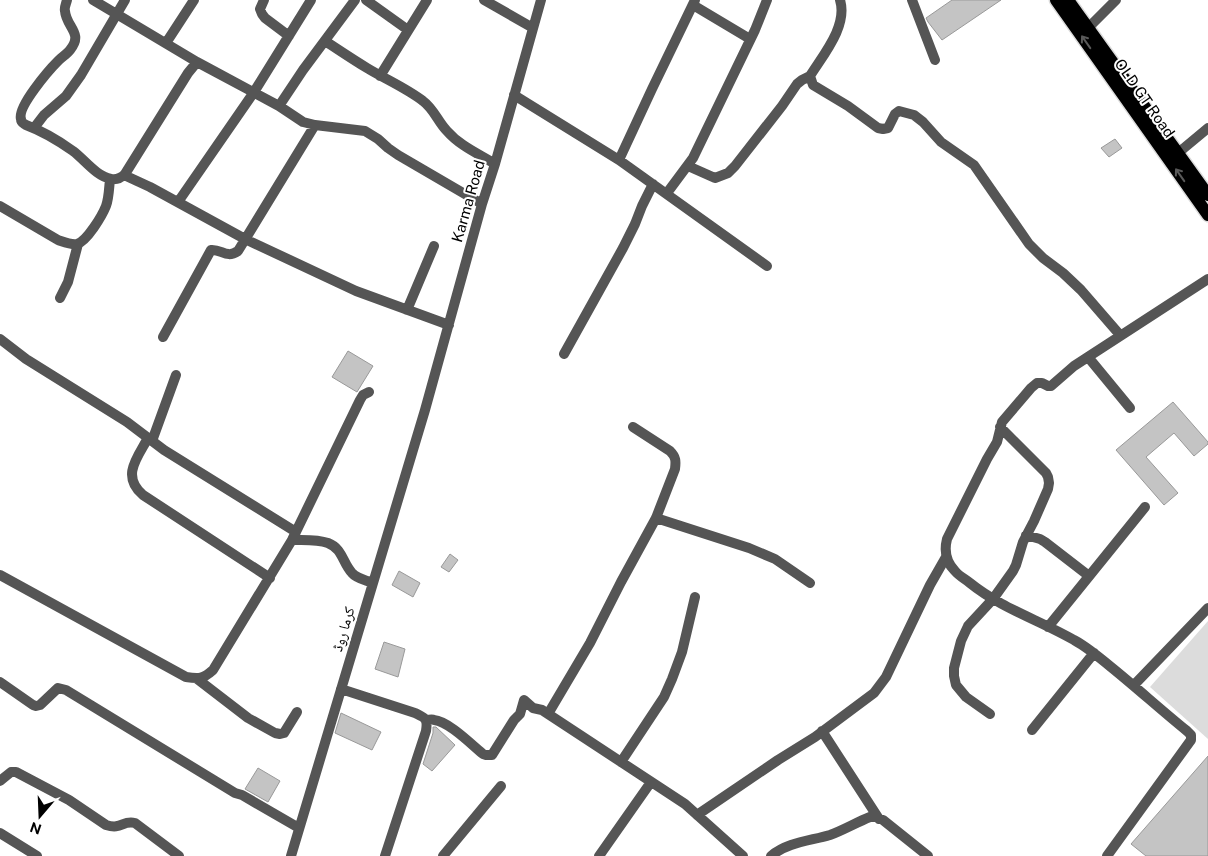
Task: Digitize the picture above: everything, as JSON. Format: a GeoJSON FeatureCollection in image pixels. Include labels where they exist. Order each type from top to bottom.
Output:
{"type":"FeatureCollection","features":[{"type":"Feature","properties":{"kind":"main road","name":"OLD GT Road"},"geometry":{"type":"LineString","coordinates":[[1056,0],[1208,214]]}},
{"type":"Feature","properties":{"kind":"main road","name":"OLD GT Road"},"geometry":{"type":"LineString","coordinates":[[1068,0],[1208,195]]}},
{"type":"Feature","properties":{"kind":"street"},"geometry":{"type":"LineString","coordinates":[[67,0],[64,10],[66,18],[75,32],[74,44],[35,88],[20,118],[22,122],[68,148],[97,172],[110,179],[116,179],[124,175],[188,73],[197,62]]}},
{"type":"Feature","properties":{"kind":"street"},"geometry":{"type":"LineString","coordinates":[[93,0],[197,62],[279,106],[303,122],[365,132],[378,139],[398,155],[482,204]]}},
{"type":"Feature","properties":{"kind":"street"},"geometry":{"type":"LineString","coordinates":[[34,128],[44,115],[66,96],[81,75],[125,0]]}},
{"type":"Feature","properties":{"kind":"street"},"geometry":{"type":"LineString","coordinates":[[166,43],[194,0]]}},
{"type":"Feature","properties":{"kind":"street"},"geometry":{"type":"LineString","coordinates":[[264,0],[260,9],[264,18],[289,36]]}},
{"type":"Feature","properties":{"kind":"street"},"geometry":{"type":"LineString","coordinates":[[178,202],[254,92],[311,0]]}},
{"type":"Feature","properties":{"kind":"street"},"geometry":{"type":"LineString","coordinates":[[279,106],[302,70],[355,0]]}},
{"type":"Feature","properties":{"kind":"street"},"geometry":{"type":"LineString","coordinates":[[366,0],[408,30]]}},
{"type":"Feature","properties":{"kind":"street"},"geometry":{"type":"LineString","coordinates":[[380,76],[427,0]]}},
{"type":"Feature","properties":{"kind":"street"},"geometry":{"type":"LineString","coordinates":[[484,0],[533,28]]}},
{"type":"Feature","properties":{"kind":"street","name":"Karma Road"},"geometry":{"type":"LineString","coordinates":[[425,410],[541,0]]}},
{"type":"Feature","properties":{"kind":"street"},"geometry":{"type":"LineString","coordinates":[[667,193],[688,166],[700,145],[767,0]]}},
{"type":"Feature","properties":{"kind":"street"},"geometry":{"type":"LineString","coordinates":[[688,166],[715,178],[728,173],[782,106],[797,84],[810,76],[839,27],[842,14],[840,0]]}},
{"type":"Feature","properties":{"kind":"street"},"geometry":{"type":"LineString","coordinates":[[912,0],[935,60]]}},
{"type":"Feature","properties":{"kind":"street"},"geometry":{"type":"LineString","coordinates":[[1088,28],[1116,0]]}},
{"type":"Feature","properties":{"kind":"street"},"geometry":{"type":"LineString","coordinates":[[619,160],[694,3],[750,39]]}},
{"type":"Feature","properties":{"kind":"street"},"geometry":{"type":"LineString","coordinates":[[325,40],[426,103],[454,139],[495,164]]}},
{"type":"Feature","properties":{"kind":"street"},"geometry":{"type":"LineString","coordinates":[[810,76],[813,85],[848,106],[878,128],[888,128],[895,114],[899,111],[914,115],[923,122],[941,142],[974,165],[1029,244],[1081,290],[1120,335]]}},
{"type":"Feature","properties":{"kind":"street"},"geometry":{"type":"LineString","coordinates":[[514,96],[619,160],[767,266]]}},
{"type":"Feature","properties":{"kind":"street"},"geometry":{"type":"LineString","coordinates":[[163,337],[210,250],[213,249],[226,254],[238,251],[315,125]]}},
{"type":"Feature","properties":{"kind":"street"},"geometry":{"type":"LineString","coordinates":[[1178,153],[1208,128]]}},
{"type":"Feature","properties":{"kind":"street"},"geometry":{"type":"LineString","coordinates":[[124,175],[245,238],[356,291],[449,325]]}},
{"type":"Feature","properties":{"kind":"street"},"geometry":{"type":"LineString","coordinates":[[0,206],[58,240],[68,244],[78,244],[85,239],[106,206],[110,179]]}},
{"type":"Feature","properties":{"kind":"street"},"geometry":{"type":"LineString","coordinates":[[564,354],[623,248],[653,184]]}},
{"type":"Feature","properties":{"kind":"street"},"geometry":{"type":"LineString","coordinates":[[60,298],[68,282],[78,244]]}},
{"type":"Feature","properties":{"kind":"street"},"geometry":{"type":"LineString","coordinates":[[407,310],[434,246]]}},
{"type":"Feature","properties":{"kind":"street"},"geometry":{"type":"LineString","coordinates":[[1107,856],[1191,740],[1191,735],[1094,653],[1074,640],[981,592],[950,566],[945,548],[947,539],[1000,436],[1002,422],[1031,388],[1037,383],[1051,386],[1074,366],[1208,279]]}},
{"type":"Feature","properties":{"kind":"street"},"geometry":{"type":"LineString","coordinates":[[0,339],[26,359],[126,422],[164,450],[294,536],[321,541],[338,549],[352,572],[359,578],[373,583]]}},
{"type":"Feature","properties":{"kind":"street"},"geometry":{"type":"LineString","coordinates":[[1088,357],[1130,408]]}},
{"type":"Feature","properties":{"kind":"street"},"geometry":{"type":"LineString","coordinates":[[176,375],[150,439],[132,466],[132,478],[136,489],[270,578]]}},
{"type":"Feature","properties":{"kind":"street"},"geometry":{"type":"LineString","coordinates":[[0,575],[186,676],[206,677],[213,670],[270,578],[294,536],[360,400],[363,395],[369,392]]}},
{"type":"Feature","properties":{"kind":"street","name":"کرما روڈ"},"geometry":{"type":"LineString","coordinates":[[291,856],[425,410]]}},
{"type":"Feature","properties":{"kind":"street"},"geometry":{"type":"LineString","coordinates":[[548,714],[590,643],[656,518],[675,469],[676,461],[670,451],[633,427]]}},
{"type":"Feature","properties":{"kind":"street"},"geometry":{"type":"LineString","coordinates":[[990,714],[966,697],[956,685],[954,668],[961,641],[968,626],[993,599],[1013,570],[1049,483],[1048,477],[1031,457],[1000,427]]}},
{"type":"Feature","properties":{"kind":"street"},"geometry":{"type":"LineString","coordinates":[[1048,627],[1145,507]]}},
{"type":"Feature","properties":{"kind":"street"},"geometry":{"type":"LineString","coordinates":[[656,518],[749,548],[775,559],[810,583]]}},
{"type":"Feature","properties":{"kind":"street"},"geometry":{"type":"LineString","coordinates":[[1026,536],[1045,542],[1089,576]]}},
{"type":"Feature","properties":{"kind":"street"},"geometry":{"type":"LineString","coordinates":[[697,815],[822,731],[874,693],[886,677],[930,585],[946,557]]}},
{"type":"Feature","properties":{"kind":"street"},"geometry":{"type":"LineString","coordinates":[[621,762],[664,697],[682,652],[695,597]]}},
{"type":"Feature","properties":{"kind":"street"},"geometry":{"type":"LineString","coordinates":[[1134,686],[1208,608]]}},
{"type":"Feature","properties":{"kind":"street"},"geometry":{"type":"LineString","coordinates":[[1032,730],[1094,653]]}},
{"type":"Feature","properties":{"kind":"street"},"geometry":{"type":"LineString","coordinates":[[196,678],[248,718],[275,733],[284,733],[297,712]]}},
{"type":"Feature","properties":{"kind":"street"},"geometry":{"type":"LineString","coordinates":[[0,682],[36,706],[40,705],[58,688],[66,690],[235,793],[242,794],[299,828]]}},
{"type":"Feature","properties":{"kind":"street"},"geometry":{"type":"LineString","coordinates":[[341,689],[415,713],[426,720],[426,731],[385,856]]}},
{"type":"Feature","properties":{"kind":"street"},"geometry":{"type":"LineString","coordinates":[[426,720],[442,722],[486,756],[492,755],[514,720],[520,714],[524,700],[533,708],[542,710],[685,804],[743,856]]}},
{"type":"Feature","properties":{"kind":"street"},"geometry":{"type":"LineString","coordinates":[[822,731],[879,818]]}},
{"type":"Feature","properties":{"kind":"street"},"geometry":{"type":"LineString","coordinates":[[0,781],[11,772],[16,772],[69,800],[106,825],[118,827],[125,823],[131,822],[135,824],[179,856]]}},
{"type":"Feature","properties":{"kind":"street"},"geometry":{"type":"LineString","coordinates":[[599,856],[651,782]]}},
{"type":"Feature","properties":{"kind":"street"},"geometry":{"type":"LineString","coordinates":[[443,856],[501,786]]}},
{"type":"Feature","properties":{"kind":"street"},"geometry":{"type":"LineString","coordinates":[[771,856],[792,844],[831,834],[870,817],[879,818],[890,825],[928,856]]}},
{"type":"Feature","properties":{"kind":"street"},"geometry":{"type":"LineString","coordinates":[[0,833],[37,856]]}},
{"type":"Feature","properties":{"kind":"shaded area"},"geometry":{"type":"Polygon","coordinates":[[[1208,621],[1208,739],[1150,687],[1208,621]]]}},
{"type":"Feature","properties":{"kind":"building"},"geometry":{"type":"Polygon","coordinates":[[[952,0],[1001,0],[942,40],[926,18],[952,0]]]}},
{"type":"Feature","properties":{"kind":"building"},"geometry":{"type":"Polygon","coordinates":[[[1115,139],[1122,148],[1109,157],[1101,148],[1115,139]]]}},
{"type":"Feature","properties":{"kind":"building"},"geometry":{"type":"Polygon","coordinates":[[[348,351],[373,366],[357,392],[332,377],[348,351]]]}},
{"type":"Feature","properties":{"kind":"building"},"geometry":{"type":"Polygon","coordinates":[[[1173,402],[1208,444],[1194,456],[1174,433],[1146,457],[1178,493],[1164,505],[1116,450],[1173,402]]]}},
{"type":"Feature","properties":{"kind":"building"},"geometry":{"type":"Polygon","coordinates":[[[450,554],[458,560],[449,572],[441,567],[450,554]]]}},
{"type":"Feature","properties":{"kind":"building"},"geometry":{"type":"Polygon","coordinates":[[[399,571],[420,583],[413,597],[392,585],[399,571]]]}},
{"type":"Feature","properties":{"kind":"building"},"geometry":{"type":"Polygon","coordinates":[[[384,642],[405,649],[398,677],[375,669],[384,642]]]}},
{"type":"Feature","properties":{"kind":"building"},"geometry":{"type":"Polygon","coordinates":[[[341,713],[381,732],[372,750],[335,733],[341,713]]]}},
{"type":"Feature","properties":{"kind":"building"},"geometry":{"type":"Polygon","coordinates":[[[433,727],[436,727],[455,745],[432,771],[423,764],[433,733],[433,727]]]}},
{"type":"Feature","properties":{"kind":"building"},"geometry":{"type":"Polygon","coordinates":[[[1208,756],[1208,856],[1146,856],[1131,844],[1208,756]]]}},
{"type":"Feature","properties":{"kind":"building"},"geometry":{"type":"Polygon","coordinates":[[[258,768],[280,781],[268,802],[245,789],[258,768]]]}}]}
